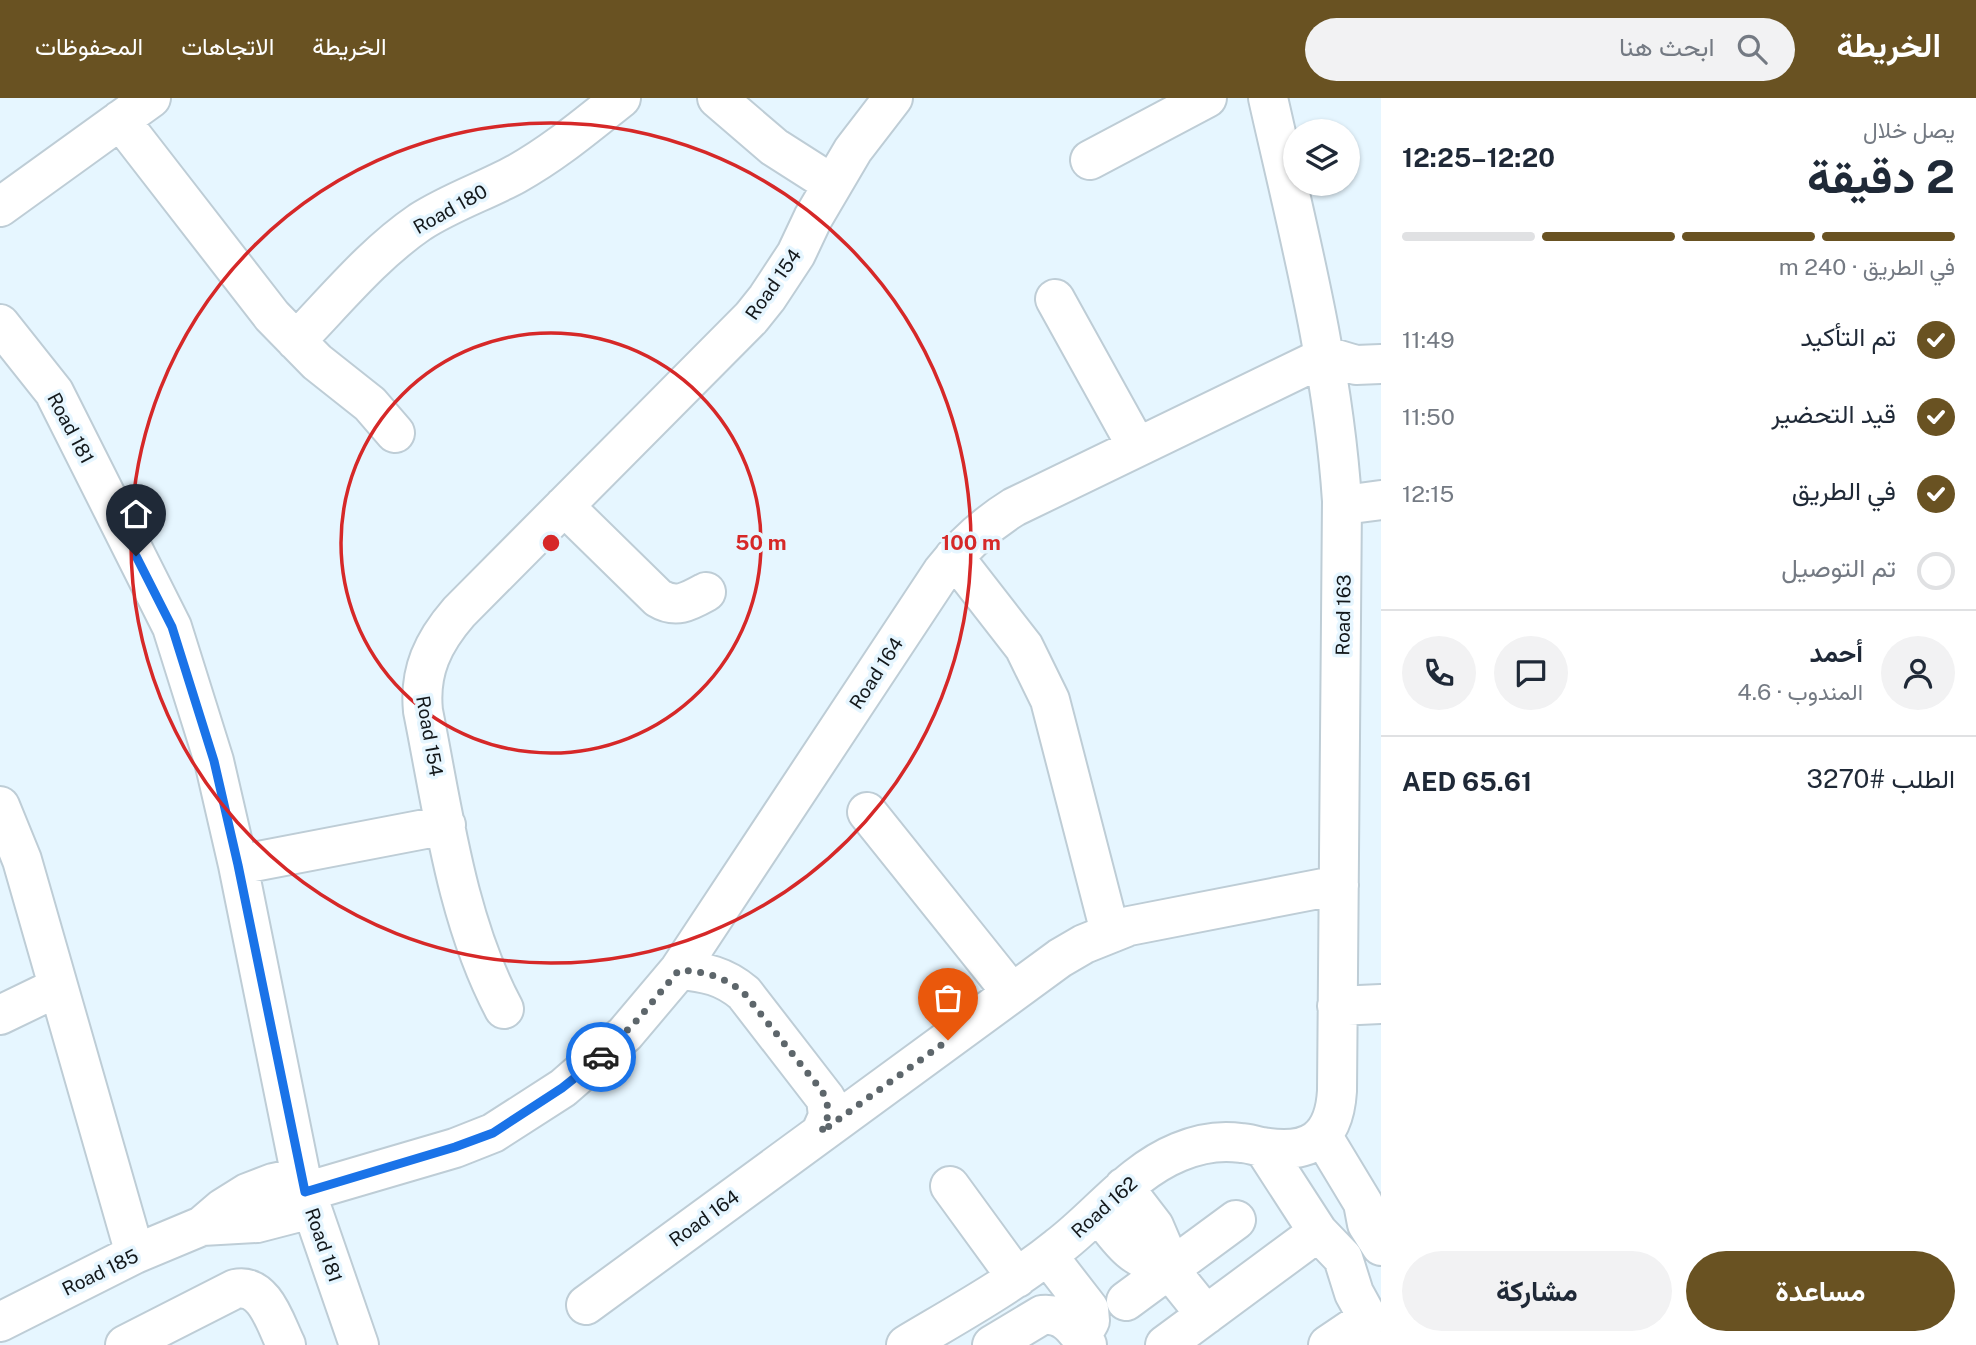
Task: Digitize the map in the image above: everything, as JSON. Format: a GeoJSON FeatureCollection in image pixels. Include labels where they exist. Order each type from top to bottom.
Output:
{"type":"FeatureCollection","features":[{"type":"Feature","properties":{"kind":"street"},"geometry":{"type":"LineString","coordinates":[[0,208],[151,98]]}},
{"type":"Feature","properties":{"kind":"street","name":"Road 180"},"geometry":{"type":"LineString","coordinates":[[296,341],[374,261],[419,223],[444,207],[514,175],[543,158],[621,98]]}},
{"type":"Feature","properties":{"kind":"street"},"geometry":{"type":"LineString","coordinates":[[717,98],[774,147],[832,184]]}},
{"type":"Feature","properties":{"kind":"street","name":"Road 154"},"geometry":{"type":"LineString","coordinates":[[504,1009],[473,940],[446,825],[421,692],[429,656],[437,640],[459,612],[751,318],[783,276],[832,184],[861,139],[893,98]]}},
{"type":"Feature","properties":{"kind":"street"},"geometry":{"type":"LineString","coordinates":[[1090,160],[1208,98]]}},
{"type":"Feature","properties":{"kind":"street","name":"Road 163"},"geometry":{"type":"LineString","coordinates":[[1268,98],[1326,356],[1342,500],[1336,1107],[1332,1123],[1322,1135]]}},
{"type":"Feature","properties":{"kind":"street"},"geometry":{"type":"LineString","coordinates":[[120,120],[250,289],[317,362],[370,404],[395,433]]}},
{"type":"Feature","properties":{"kind":"street"},"geometry":{"type":"LineString","coordinates":[[1055,299],[1138,447]]}},
{"type":"Feature","properties":{"kind":"street","name":"Road 181"},"geometry":{"type":"LineString","coordinates":[[0,324],[54,392],[172,627],[214,761],[305,1193],[359,1345]]}},
{"type":"Feature","properties":{"kind":"street"},"geometry":{"type":"LineString","coordinates":[[1326,356],[1356,365],[1381,364]]}},
{"type":"Feature","properties":{"kind":"street","name":"Road 164"},"geometry":{"type":"LineString","coordinates":[[305,1193],[493,1133],[562,1088],[595,1062],[644,1013],[679,970],[954,557],[992,521],[1014,507],[1326,356]]}},
{"type":"Feature","properties":{"kind":"street"},"geometry":{"type":"LineString","coordinates":[[1342,500],[1359,503],[1381,500]]}},
{"type":"Feature","properties":{"kind":"street"},"geometry":{"type":"LineString","coordinates":[[564,506],[658,598],[675,605],[684,604],[705,592]]}},
{"type":"Feature","properties":{"kind":"street"},"geometry":{"type":"LineString","coordinates":[[954,557],[1024,647],[1050,700],[1110,932]]}},
{"type":"Feature","properties":{"kind":"street"},"geometry":{"type":"LineString","coordinates":[[0,806],[22,860],[135,1254]]}},
{"type":"Feature","properties":{"kind":"street"},"geometry":{"type":"LineString","coordinates":[[867,812],[1012,993]]}},
{"type":"Feature","properties":{"kind":"street"},"geometry":{"type":"LineString","coordinates":[[238,865],[446,825]]}},
{"type":"Feature","properties":{"kind":"street","name":"Road 164"},"geometry":{"type":"LineString","coordinates":[[586,1305],[1060,958],[1110,932],[1149,922],[1339,886]]}},
{"type":"Feature","properties":{"kind":"street"},"geometry":{"type":"LineString","coordinates":[[679,970],[712,974],[744,993],[826,1099],[828,1116],[821,1132]]}},
{"type":"Feature","properties":{"kind":"street"},"geometry":{"type":"LineString","coordinates":[[0,1014],[58,987]]}},
{"type":"Feature","properties":{"kind":"street"},"geometry":{"type":"LineString","coordinates":[[1337,1006],[1381,1004]]}},
{"type":"Feature","properties":{"kind":"street"},"geometry":{"type":"LineString","coordinates":[[1322,1135],[1372,1212],[1367,1224],[1381,1246]]}},
{"type":"Feature","properties":{"kind":"street","name":"Road 162"},"geometry":{"type":"LineString","coordinates":[[906,1345],[1017,1278],[1048,1256],[1158,1163],[1197,1146],[1219,1142],[1294,1149],[1309,1144],[1322,1135]]}},
{"type":"Feature","properties":{"kind":"street"},"geometry":{"type":"LineString","coordinates":[[1263,1147],[1318,1233],[1343,1258],[1367,1317],[1328,1345]]}},
{"type":"Feature","properties":{"kind":"street"},"geometry":{"type":"LineString","coordinates":[[950,1186],[1017,1278]]}},
{"type":"Feature","properties":{"kind":"street","name":"Road 185"},"geometry":{"type":"LineString","coordinates":[[0,1322],[135,1254],[202,1226],[257,1223],[305,1193]]}},
{"type":"Feature","properties":{"kind":"street"},"geometry":{"type":"LineString","coordinates":[[1111,1200],[1126,1248],[1139,1258],[1169,1269],[1206,1315]]}},
{"type":"Feature","properties":{"kind":"street"},"geometry":{"type":"LineString","coordinates":[[1126,1301],[1236,1220]]}},
{"type":"Feature","properties":{"kind":"street"},"geometry":{"type":"LineString","coordinates":[[1165,1345],[1318,1233]]}},
{"type":"Feature","properties":{"kind":"street"},"geometry":{"type":"LineString","coordinates":[[1048,1256],[1088,1309],[1090,1321],[1084,1341]]}},
{"type":"Feature","properties":{"kind":"street"},"geometry":{"type":"LineString","coordinates":[[125,1345],[243,1287],[262,1297],[286,1345]]}},
{"type":"Feature","properties":{"kind":"street"},"geometry":{"type":"LineString","coordinates":[[992,1345],[1042,1315],[1059,1316],[1068,1321],[1084,1341]]}},
{"type":"Feature","properties":{"kind":"way so far"},"geometry":{"type":"LineString","coordinates":[[601,1057],[653,1003],[679,970],[712,974],[723,978],[744,993],[822,1091],[828,1107],[828,1116],[821,1132],[948,1040]]}},
{"type":"Feature","properties":{"kind":"route"},"geometry":{"type":"LineString","coordinates":[[136,556],[172,627],[214,761],[305,1192],[493,1133],[528,1112],[601,1057]]}}]}
